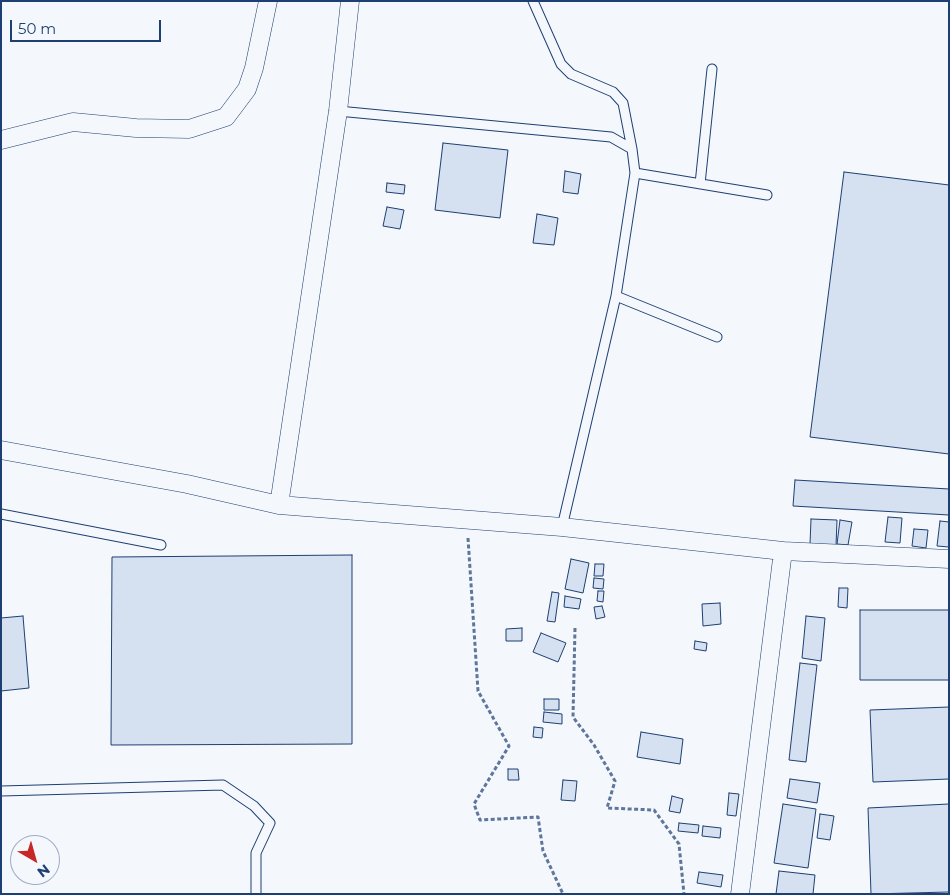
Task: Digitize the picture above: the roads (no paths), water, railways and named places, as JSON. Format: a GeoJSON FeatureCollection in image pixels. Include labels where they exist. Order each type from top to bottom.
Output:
{"type":"FeatureCollection","features":[{"type":"Feature","properties":{"kind":"street"},"geometry":{"type":"LineString","coordinates":[[1,140],[73,122],[136,128],[189,129],[226,118],[247,89],[254,68],[268,1]]}},
{"type":"Feature","properties":{"kind":"street"},"geometry":{"type":"LineString","coordinates":[[279,505],[338,111],[350,1]]}},
{"type":"Feature","properties":{"kind":"street"},"geometry":{"type":"LineString","coordinates":[[1,450],[178,483],[279,505],[562,527],[783,551],[949,559]]}},
{"type":"Feature","properties":{"kind":"street"},"geometry":{"type":"LineString","coordinates":[[740,894],[783,551]]}},
{"type":"Feature","properties":{"kind":"lane"},"geometry":{"type":"LineString","coordinates":[[533,1],[561,64],[571,74],[613,92],[623,103],[635,173],[616,296],[562,527]]}},
{"type":"Feature","properties":{"kind":"lane"},"geometry":{"type":"LineString","coordinates":[[700,184],[712,69]]}},
{"type":"Feature","properties":{"kind":"lane"},"geometry":{"type":"LineString","coordinates":[[338,111],[611,137],[632,149]]}},
{"type":"Feature","properties":{"kind":"lane"},"geometry":{"type":"LineString","coordinates":[[635,173],[766,196]]}},
{"type":"Feature","properties":{"kind":"lane"},"geometry":{"type":"LineString","coordinates":[[616,296],[717,337]]}},
{"type":"Feature","properties":{"kind":"lane"},"geometry":{"type":"LineString","coordinates":[[1,514],[161,545]]}},
{"type":"Feature","properties":{"kind":"lane"},"geometry":{"type":"LineString","coordinates":[[1,792],[223,785],[254,806],[270,823],[256,853],[256,894]]}}]}
